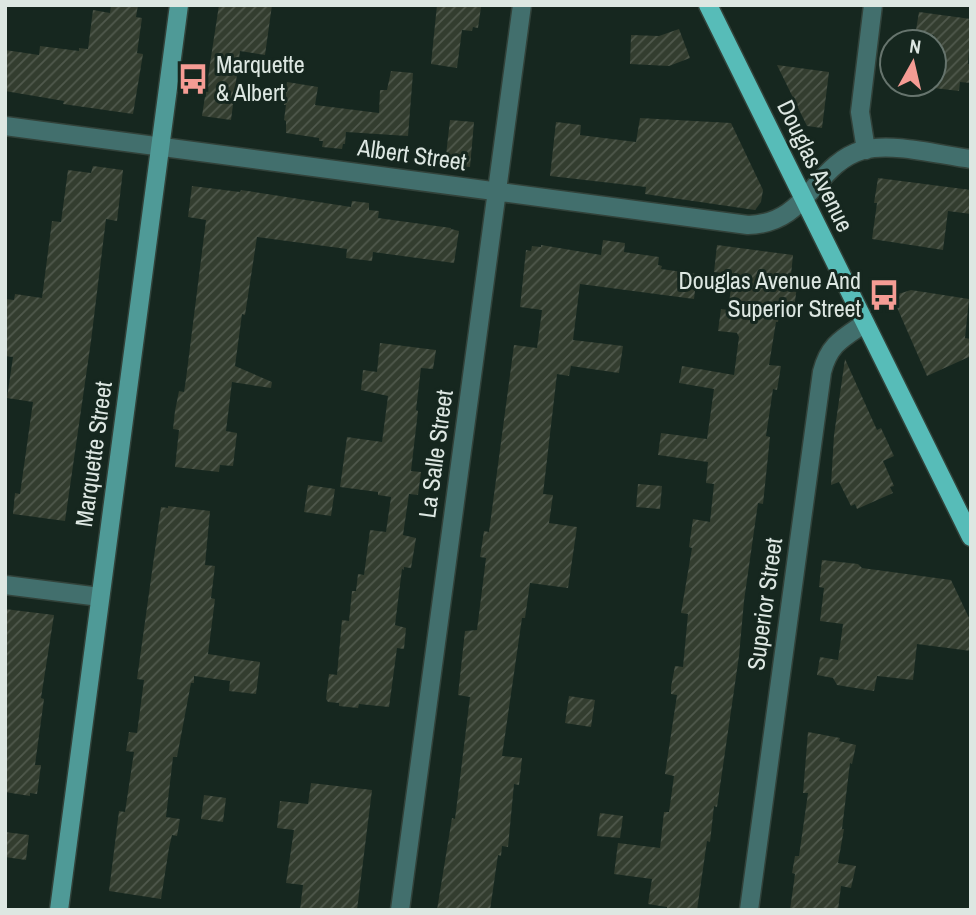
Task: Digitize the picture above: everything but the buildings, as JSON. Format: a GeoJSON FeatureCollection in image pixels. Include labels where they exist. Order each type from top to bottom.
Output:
{"type":"FeatureCollection","features":[{"type":"Feature","properties":{"kind":"main road","name":"Douglas Avenue"},"geometry":{"type":"LineString","coordinates":[[708,5],[971,537]]}},
{"type":"Feature","properties":{"kind":"street","name":"Marquette Street"},"geometry":{"type":"LineString","coordinates":[[58,910],[179,5]]}},
{"type":"Feature","properties":{"kind":"street","name":"La Salle Street"},"geometry":{"type":"LineString","coordinates":[[400,910],[522,5]]}},
{"type":"Feature","properties":{"kind":"street"},"geometry":{"type":"LineString","coordinates":[[873,5],[860,112],[866,150],[892,148],[971,159]]}},
{"type":"Feature","properties":{"kind":"street","name":"Albert Street"},"geometry":{"type":"LineString","coordinates":[[5,126],[748,225],[779,218],[805,199],[831,168],[866,150]]}},
{"type":"Feature","properties":{"kind":"street","name":"Superior Street"},"geometry":{"type":"LineString","coordinates":[[749,910],[822,372],[833,346],[865,323]]}},
{"type":"Feature","properties":{"kind":"street"},"geometry":{"type":"LineString","coordinates":[[5,585],[100,597]]}},
{"type":"Feature","properties":{"kind":"place","name":"Marquette & Albert"},"geometry":{"type":"Point","coordinates":[193,79]}},
{"type":"Feature","properties":{"kind":"place","name":"Douglas Avenue And Superior Street"},"geometry":{"type":"Point","coordinates":[884,295]}}]}
